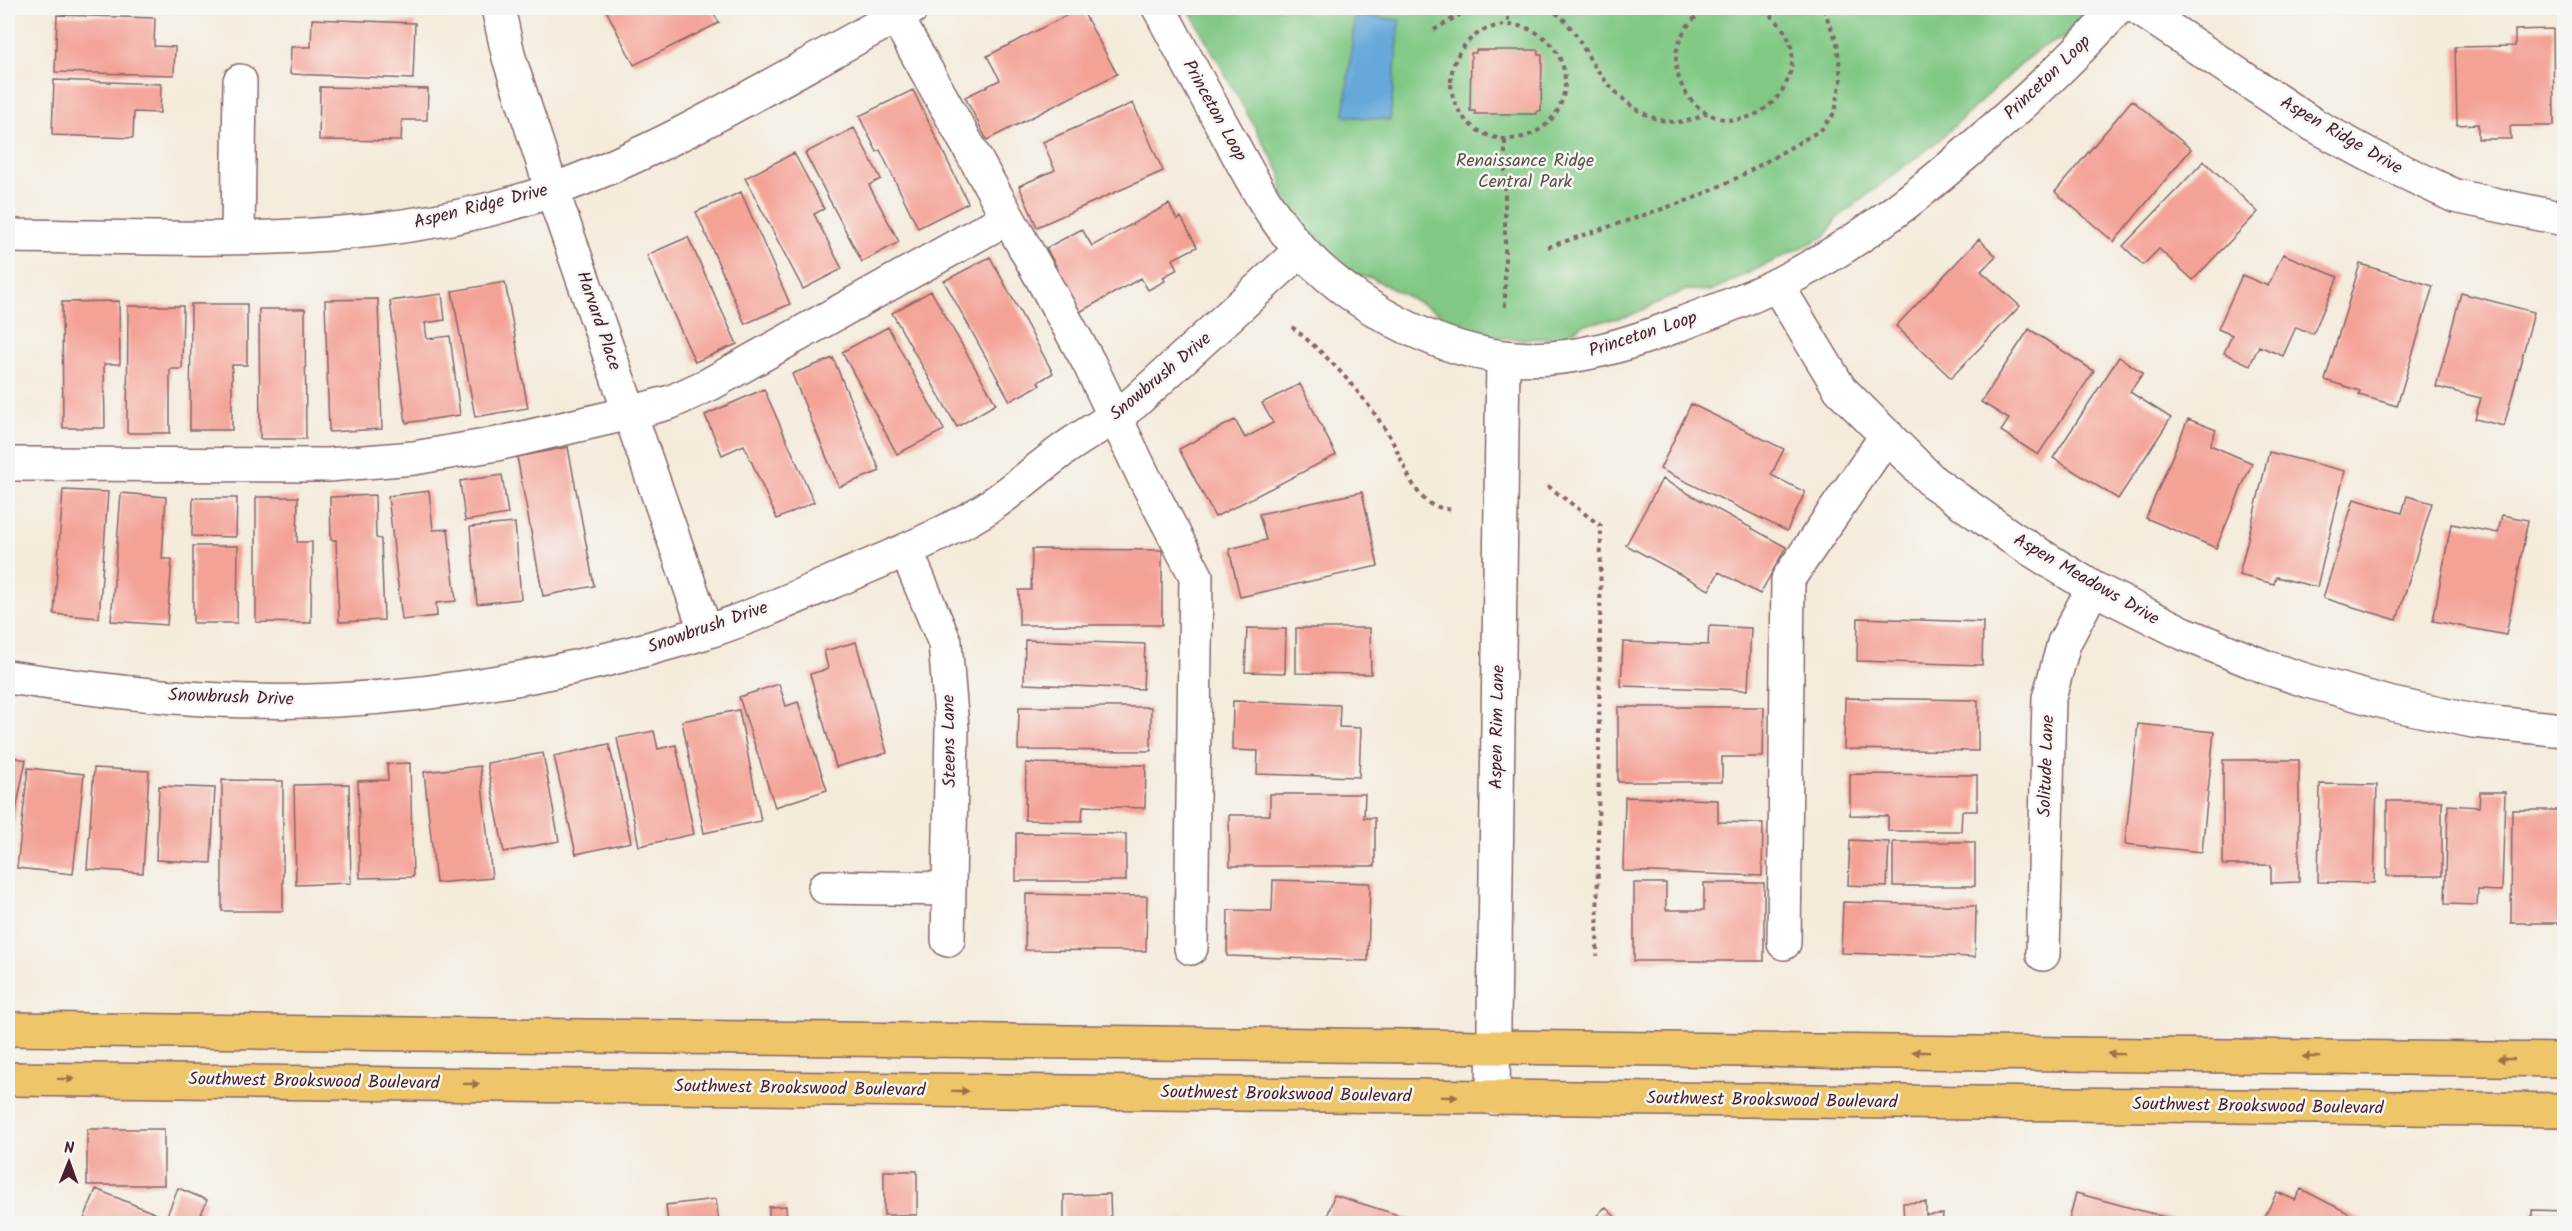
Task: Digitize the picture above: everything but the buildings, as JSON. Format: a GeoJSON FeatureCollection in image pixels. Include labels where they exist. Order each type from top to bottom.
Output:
{"type":"FeatureCollection","features":[{"type":"Feature","properties":{"kind":"main road"},"geometry":{"type":"LineString","coordinates":[[8,1029],[2565,1060]]}},
{"type":"Feature","properties":{"kind":"main road","name":"Southwest Brookswood Boulevard"},"geometry":{"type":"LineString","coordinates":[[8,1078],[2565,1110]]}},
{"type":"Feature","properties":{"kind":"street","name":"Harvard Place"},"geometry":{"type":"LineString","coordinates":[[498,8],[509,58],[552,190],[706,632]]}},
{"type":"Feature","properties":{"kind":"street","name":"Princeton Loop"},"geometry":{"type":"LineString","coordinates":[[1159,8],[1262,199],[1285,234],[1300,251],[1344,289],[1402,324],[1449,343],[1503,357],[1549,358],[1601,350],[1664,331],[1777,285],[1882,223],[1927,188],[2043,86],[2118,8]]}},
{"type":"Feature","properties":{"kind":"street","name":"Aspen Ridge Drive"},"geometry":{"type":"LineString","coordinates":[[2138,8],[2314,125],[2377,159],[2456,196],[2565,219]]}},
{"type":"Feature","properties":{"kind":"street","name":"Aspen Ridge Drive"},"geometry":{"type":"LineString","coordinates":[[8,236],[238,237],[333,234],[423,224],[552,190],[674,138],[904,12]]}},
{"type":"Feature","properties":{"kind":"street"},"geometry":{"type":"LineString","coordinates":[[904,12],[1007,218],[1089,363],[1144,477],[1196,576],[1191,948]]}},
{"type":"Feature","properties":{"kind":"street"},"geometry":{"type":"LineString","coordinates":[[238,237],[240,81]]}},
{"type":"Feature","properties":{"kind":"street"},"geometry":{"type":"LineString","coordinates":[[8,464],[294,466],[372,462],[487,446],[630,413],[671,402],[710,384],[1007,218]]}},
{"type":"Feature","properties":{"kind":"street","name":"Snowbrush Drive"},"geometry":{"type":"LineString","coordinates":[[8,677],[112,692],[223,701],[337,700],[445,690],[545,673],[634,653],[706,632],[906,550],[984,510],[1070,445],[1116,417],[1160,381],[1300,251]]}},
{"type":"Feature","properties":{"kind":"street","name":"Aspen Meadows Drive"},"geometry":{"type":"LineString","coordinates":[[1777,285],[1840,389],[1933,482],[2011,537],[2092,588],[2183,633],[2259,665],[2308,681],[2391,704],[2473,721],[2565,730]]}},
{"type":"Feature","properties":{"kind":"street","name":"Aspen Rim Lane"},"geometry":{"type":"LineString","coordinates":[[1493,1098],[1503,357]]}},
{"type":"Feature","properties":{"kind":"street"},"geometry":{"type":"LineString","coordinates":[[1784,943],[1788,579],[1887,435]]}},
{"type":"Feature","properties":{"kind":"street","name":"Steens Lane"},"geometry":{"type":"LineString","coordinates":[[906,550],[945,643],[952,728],[948,940]]}},
{"type":"Feature","properties":{"kind":"street","name":"Solitude Lane"},"geometry":{"type":"LineString","coordinates":[[2043,954],[2049,698],[2064,643],[2092,588]]}},
{"type":"Feature","properties":{"kind":"street"},"geometry":{"type":"LineString","coordinates":[[825,887],[949,889]]}},
{"type":"Feature","properties":{"kind":"path"},"geometry":{"type":"LineString","coordinates":[[1434,30],[1471,8]]}},
{"type":"Feature","properties":{"kind":"path"},"geometry":{"type":"LineString","coordinates":[[1508,8],[1508,24]]}},
{"type":"Feature","properties":{"kind":"path"},"geometry":{"type":"LineString","coordinates":[[1548,8],[1566,21],[1602,75],[1637,109],[1669,123],[1692,120],[1707,113]]}},
{"type":"Feature","properties":{"kind":"path"},"geometry":{"type":"LineString","coordinates":[[1711,8],[1700,13],[1688,25],[1680,41],[1676,57],[1677,74],[1693,102],[1707,113],[1724,118],[1754,115],[1771,105],[1784,91],[1792,63],[1790,44],[1776,19],[1759,8]]}},
{"type":"Feature","properties":{"kind":"path"},"geometry":{"type":"LineString","coordinates":[[1548,247],[1692,199],[1739,177],[1821,130],[1835,112],[1841,80],[1838,42],[1823,8]]}},
{"type":"Feature","properties":{"kind":"path"},"geometry":{"type":"LineString","coordinates":[[1508,24],[1532,30],[1551,44],[1563,66],[1566,88],[1561,106],[1548,123],[1529,136],[1505,139],[1488,136],[1465,121],[1453,101],[1451,83],[1455,60],[1468,40],[1487,27],[1508,24]]}},
{"type":"Feature","properties":{"kind":"path"},"geometry":{"type":"LineString","coordinates":[[1505,139],[1505,307]]}},
{"type":"Feature","properties":{"kind":"path"},"geometry":{"type":"LineString","coordinates":[[1292,327],[1334,365],[1359,393],[1389,436],[1422,498],[1436,506],[1452,510]]}},
{"type":"Feature","properties":{"kind":"path"},"geometry":{"type":"LineString","coordinates":[[1548,486],[1601,525],[1597,956]]}},
{"type":"Feature","properties":{"kind":"green space","name":"Renaissance Ridge Central Park"},"geometry":{"type":"Polygon","coordinates":[[[1188,8],[2083,8],[2078,24],[2073,30],[2038,49],[1938,141],[1836,219],[1826,236],[1711,291],[1686,290],[1629,316],[1582,325],[1561,338],[1517,339],[1492,337],[1453,326],[1441,314],[1372,278],[1352,274],[1316,242],[1283,198],[1281,174],[1188,8]]]}},
{"type":"Feature","properties":{"kind":"water"},"geometry":{"type":"Polygon","coordinates":[[[1355,15],[1400,20],[1390,120],[1344,116],[1355,15]]]}}]}
